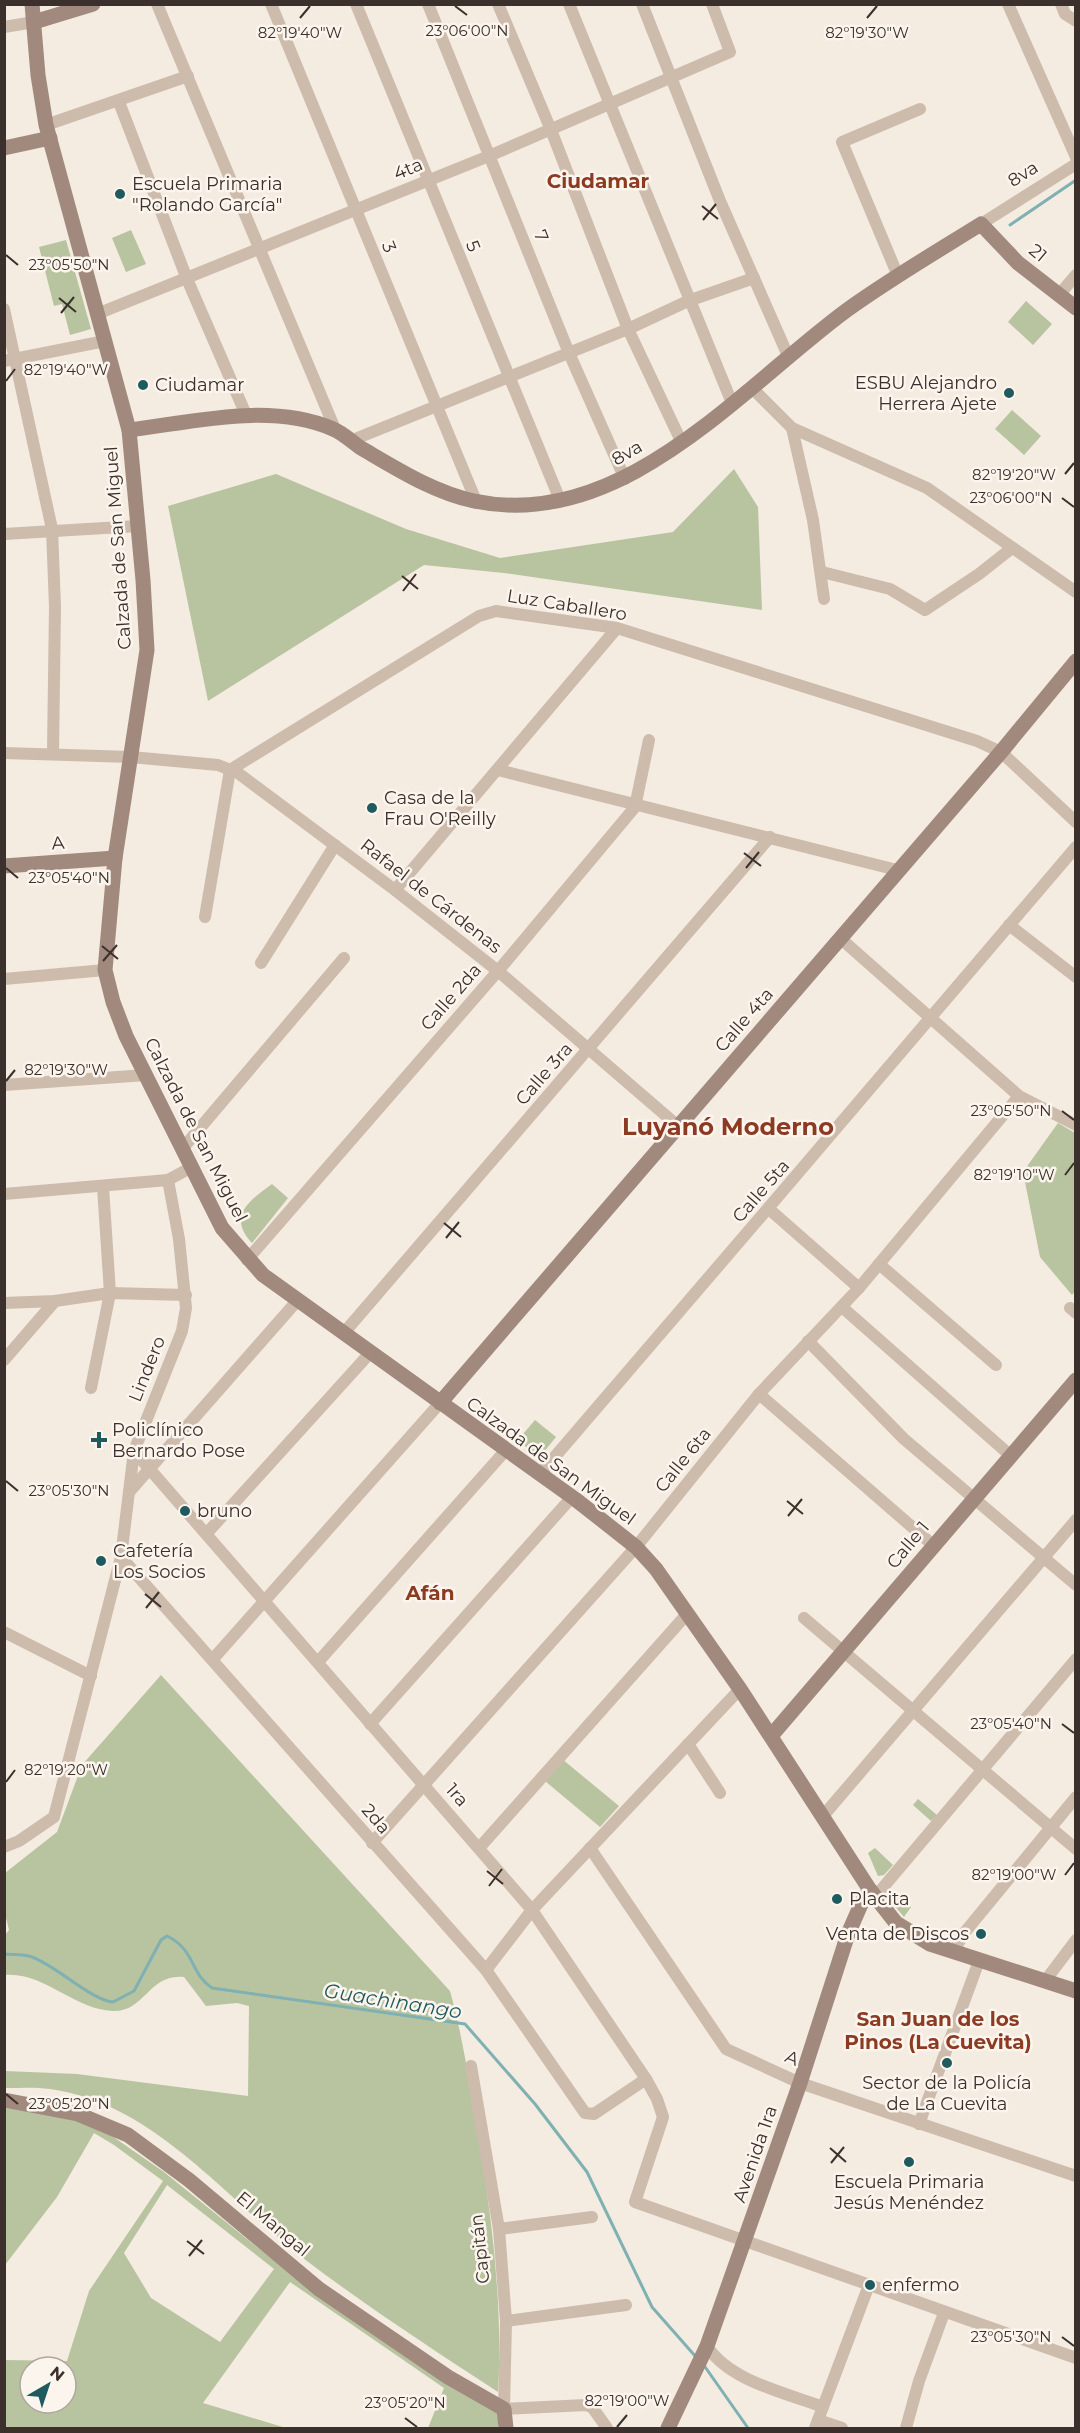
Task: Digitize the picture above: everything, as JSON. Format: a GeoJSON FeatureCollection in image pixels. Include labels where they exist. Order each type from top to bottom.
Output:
{"type":"FeatureCollection","features":[{"type":"Feature","properties":{"kind":"main road","name":"Calzada de San Miguel"},"geometry":{"type":"LineString","coordinates":[[32,4],[48,132],[129,430],[138,525],[147,650],[115,858],[105,970],[113,1002],[146,1075],[222,1228],[247,1260],[297,1300],[572,1497],[636,1547],[656,1569],[740,1689],[872,1893],[906,1932],[979,1962],[1076,1991]]}},
{"type":"Feature","properties":{"kind":"main road"},"geometry":{"type":"LineString","coordinates":[[34,22],[93,4]]}},
{"type":"Feature","properties":{"kind":"main road"},"geometry":{"type":"LineString","coordinates":[[4,148],[48,132]]}},
{"type":"Feature","properties":{"kind":"main road","name":"8va"},"geometry":{"type":"LineString","coordinates":[[129,430],[247,417],[287,416],[335,429],[350,441],[401,472],[447,494],[476,501],[514,504],[560,500],[625,478],[681,441],[752,388],[847,310],[981,224]]}},
{"type":"Feature","properties":{"kind":"main road","name":"21"},"geometry":{"type":"LineString","coordinates":[[981,224],[1018,263],[1076,308]]}},
{"type":"Feature","properties":{"kind":"main road","name":"Calle 4ta"},"geometry":{"type":"LineString","coordinates":[[440,1403],[897,870],[1002,752],[1076,661]]}},
{"type":"Feature","properties":{"kind":"main road","name":"A"},"geometry":{"type":"LineString","coordinates":[[4,866],[115,858]]}},
{"type":"Feature","properties":{"kind":"main road","name":"Calle 1"},"geometry":{"type":"LineString","coordinates":[[771,1736],[1076,1380]]}},
{"type":"Feature","properties":{"kind":"main road","name":"Avenida 1ra"},"geometry":{"type":"LineString","coordinates":[[668,2428],[706,2350],[746,2243],[848,1934],[862,1902],[872,1893]]}},
{"type":"Feature","properties":{"kind":"main road","name":"El Mangal"},"geometry":{"type":"LineString","coordinates":[[4,2100],[78,2114],[128,2135],[189,2180],[327,2294],[448,2377],[504,2409]]}},
{"type":"Feature","properties":{"kind":"main road","name":"Capitán"},"geometry":{"type":"LineString","coordinates":[[504,2409],[506,2428]]}},
{"type":"Feature","properties":{"kind":"street"},"geometry":{"type":"LineString","coordinates":[[157,4],[335,429]]}},
{"type":"Feature","properties":{"kind":"street","name":"3"},"geometry":{"type":"LineString","coordinates":[[272,4],[354,211],[476,501]]}},
{"type":"Feature","properties":{"kind":"street","name":"5"},"geometry":{"type":"LineString","coordinates":[[356,4],[426,180],[560,500]]}},
{"type":"Feature","properties":{"kind":"street","name":"7"},"geometry":{"type":"LineString","coordinates":[[428,4],[569,353],[625,478]]}},
{"type":"Feature","properties":{"kind":"street"},"geometry":{"type":"LineString","coordinates":[[498,4],[551,130],[628,329],[681,441]]}},
{"type":"Feature","properties":{"kind":"street"},"geometry":{"type":"LineString","coordinates":[[569,4],[688,302],[732,403]]}},
{"type":"Feature","properties":{"kind":"street"},"geometry":{"type":"LineString","coordinates":[[642,4],[789,358]]}},
{"type":"Feature","properties":{"kind":"street","name":"4ta"},"geometry":{"type":"LineString","coordinates":[[97,314],[489,156],[672,79],[730,52],[712,4]]}},
{"type":"Feature","properties":{"kind":"street"},"geometry":{"type":"LineString","coordinates":[[1008,4],[1076,157]]}},
{"type":"Feature","properties":{"kind":"street"},"geometry":{"type":"LineString","coordinates":[[1061,4],[1065,14],[1076,21]]}},
{"type":"Feature","properties":{"kind":"street"},"geometry":{"type":"LineString","coordinates":[[4,27],[34,22]]}},
{"type":"Feature","properties":{"kind":"street"},"geometry":{"type":"LineString","coordinates":[[48,132],[188,76]]}},
{"type":"Feature","properties":{"kind":"street"},"geometry":{"type":"LineString","coordinates":[[119,102],[188,279],[247,417]]}},
{"type":"Feature","properties":{"kind":"street"},"geometry":{"type":"LineString","coordinates":[[898,276],[842,142],[920,109]]}},
{"type":"Feature","properties":{"kind":"street","name":"8va"},"geometry":{"type":"LineString","coordinates":[[981,224],[1076,164]]}},
{"type":"Feature","properties":{"kind":"street"},"geometry":{"type":"LineString","coordinates":[[1059,295],[1076,275]]}},
{"type":"Feature","properties":{"kind":"street"},"geometry":{"type":"LineString","coordinates":[[350,441],[436,408],[688,302],[754,278]]}},
{"type":"Feature","properties":{"kind":"street"},"geometry":{"type":"LineString","coordinates":[[4,309],[11,360],[52,529],[55,608],[53,753]]}},
{"type":"Feature","properties":{"kind":"street"},"geometry":{"type":"LineString","coordinates":[[11,360],[105,341]]}},
{"type":"Feature","properties":{"kind":"street"},"geometry":{"type":"LineString","coordinates":[[752,388],[792,428],[927,488],[1076,592]]}},
{"type":"Feature","properties":{"kind":"street"},"geometry":{"type":"LineString","coordinates":[[792,428],[822,572],[824,599]]}},
{"type":"Feature","properties":{"kind":"street"},"geometry":{"type":"LineString","coordinates":[[4,534],[138,525]]}},
{"type":"Feature","properties":{"kind":"street"},"geometry":{"type":"LineString","coordinates":[[822,572],[890,589],[925,610],[1012,548]]}},
{"type":"Feature","properties":{"kind":"street","name":"Luz Caballero"},"geometry":{"type":"LineString","coordinates":[[230,770],[479,616],[496,611],[617,628],[978,741],[1002,752],[1076,822]]}},
{"type":"Feature","properties":{"kind":"street"},"geometry":{"type":"LineString","coordinates":[[395,890],[617,628]]}},
{"type":"Feature","properties":{"kind":"street","name":"Calle 2da"},"geometry":{"type":"LineString","coordinates":[[247,1260],[498,971],[635,807],[649,740]]}},
{"type":"Feature","properties":{"kind":"street","name":"Rafael de Cárdenas"},"geometry":{"type":"LineString","coordinates":[[4,753],[131,757],[218,765],[230,770],[335,845],[498,971],[588,1051],[678,1126]]}},
{"type":"Feature","properties":{"kind":"street"},"geometry":{"type":"LineString","coordinates":[[205,917],[230,770]]}},
{"type":"Feature","properties":{"kind":"street"},"geometry":{"type":"LineString","coordinates":[[498,770],[635,807],[770,837],[897,870]]}},
{"type":"Feature","properties":{"kind":"street","name":"Calle 3ra"},"geometry":{"type":"LineString","coordinates":[[343,1334],[770,837]]}},
{"type":"Feature","properties":{"kind":"street"},"geometry":{"type":"LineString","coordinates":[[261,963],[335,845]]}},
{"type":"Feature","properties":{"kind":"street","name":"Calle 5ta"},"geometry":{"type":"LineString","coordinates":[[540,1474],[769,1209],[930,1015],[1076,847]]}},
{"type":"Feature","properties":{"kind":"street"},"geometry":{"type":"LineString","coordinates":[[1009,925],[1076,977]]}},
{"type":"Feature","properties":{"kind":"street"},"geometry":{"type":"LineString","coordinates":[[840,938],[930,1015],[1019,1096],[1076,1125]]}},
{"type":"Feature","properties":{"kind":"street"},"geometry":{"type":"LineString","coordinates":[[183,1148],[344,958]]}},
{"type":"Feature","properties":{"kind":"street"},"geometry":{"type":"LineString","coordinates":[[4,979],[105,970]]}},
{"type":"Feature","properties":{"kind":"street"},"geometry":{"type":"LineString","coordinates":[[4,1085],[146,1075]]}},
{"type":"Feature","properties":{"kind":"street","name":"Calle 6ta"},"geometry":{"type":"LineString","coordinates":[[372,1843],[636,1547],[759,1394],[859,1288],[1019,1096]]}},
{"type":"Feature","properties":{"kind":"street"},"geometry":{"type":"LineString","coordinates":[[4,1194],[168,1180],[192,1167]]}},
{"type":"Feature","properties":{"kind":"street","name":"Lindero"},"geometry":{"type":"LineString","coordinates":[[4,1847],[19,1841],[54,1817],[121,1557],[134,1451],[182,1331],[186,1295],[168,1180]]}},
{"type":"Feature","properties":{"kind":"street"},"geometry":{"type":"LineString","coordinates":[[91,1388],[110,1293],[103,1187]]}},
{"type":"Feature","properties":{"kind":"street"},"geometry":{"type":"LineString","coordinates":[[769,1209],[859,1288]]}},
{"type":"Feature","properties":{"kind":"street"},"geometry":{"type":"LineString","coordinates":[[879,1264],[996,1365]]}},
{"type":"Feature","properties":{"kind":"street"},"geometry":{"type":"LineString","coordinates":[[4,1303],[55,1301],[110,1293],[186,1295]]}},
{"type":"Feature","properties":{"kind":"street"},"geometry":{"type":"LineString","coordinates":[[130,1491],[297,1300]]}},
{"type":"Feature","properties":{"kind":"street"},"geometry":{"type":"LineString","coordinates":[[4,1360],[55,1301]]}},
{"type":"Feature","properties":{"kind":"street"},"geometry":{"type":"LineString","coordinates":[[842,1307],[1011,1456]]}},
{"type":"Feature","properties":{"kind":"street"},"geometry":{"type":"LineString","coordinates":[[808,1341],[904,1439],[973,1500],[1076,1585]]}},
{"type":"Feature","properties":{"kind":"street"},"geometry":{"type":"LineString","coordinates":[[207,1533],[370,1353]]}},
{"type":"Feature","properties":{"kind":"street"},"geometry":{"type":"LineString","coordinates":[[759,1394],[934,1546]]}},
{"type":"Feature","properties":{"kind":"street"},"geometry":{"type":"LineString","coordinates":[[213,1659],[440,1403]]}},
{"type":"Feature","properties":{"kind":"street"},"geometry":{"type":"LineString","coordinates":[[318,1662],[506,1450]]}},
{"type":"Feature","properties":{"kind":"street","name":"1ra"},"geometry":{"type":"LineString","coordinates":[[134,1451],[370,1724],[480,1847],[532,1910],[646,2079],[657,2099],[663,2117],[635,2202],[746,2243]]}},
{"type":"Feature","properties":{"kind":"street"},"geometry":{"type":"LineString","coordinates":[[370,1724],[572,1497]]}},
{"type":"Feature","properties":{"kind":"street"},"geometry":{"type":"LineString","coordinates":[[823,1816],[1076,1520]]}},
{"type":"Feature","properties":{"kind":"street","name":"2da"},"geometry":{"type":"LineString","coordinates":[[121,1557],[486,1970],[585,2113],[589,2114],[646,2079]]}},
{"type":"Feature","properties":{"kind":"street"},"geometry":{"type":"LineString","coordinates":[[480,1847],[687,1614]]}},
{"type":"Feature","properties":{"kind":"street"},"geometry":{"type":"LineString","coordinates":[[804,1618],[1076,1849]]}},
{"type":"Feature","properties":{"kind":"street"},"geometry":{"type":"LineString","coordinates":[[4,1632],[91,1676]]}},
{"type":"Feature","properties":{"kind":"street"},"geometry":{"type":"LineString","coordinates":[[872,1893],[982,1770],[1076,1659]]}},
{"type":"Feature","properties":{"kind":"street"},"geometry":{"type":"LineString","coordinates":[[486,1970],[532,1910],[740,1689]]}},
{"type":"Feature","properties":{"kind":"street"},"geometry":{"type":"LineString","coordinates":[[688,1744],[720,1793]]}},
{"type":"Feature","properties":{"kind":"street"},"geometry":{"type":"LineString","coordinates":[[953,1952],[965,1932],[1076,1797]]}},
{"type":"Feature","properties":{"kind":"street","name":"A"},"geometry":{"type":"LineString","coordinates":[[590,1848],[720,2043],[736,2055],[800,2083],[1076,2176]]}},
{"type":"Feature","properties":{"kind":"street"},"geometry":{"type":"LineString","coordinates":[[1045,1982],[1076,1940]]}},
{"type":"Feature","properties":{"kind":"street"},"geometry":{"type":"LineString","coordinates":[[919,2124],[979,1962]]}},
{"type":"Feature","properties":{"kind":"street","name":"Capitán"},"geometry":{"type":"LineString","coordinates":[[471,2066],[499,2229],[506,2321],[504,2409]]}},
{"type":"Feature","properties":{"kind":"street"},"geometry":{"type":"LineString","coordinates":[[499,2229],[592,2217]]}},
{"type":"Feature","properties":{"kind":"street"},"geometry":{"type":"LineString","coordinates":[[746,2243],[1076,2358]]}},
{"type":"Feature","properties":{"kind":"street"},"geometry":{"type":"LineString","coordinates":[[842,2428],[817,2424],[869,2285]]}},
{"type":"Feature","properties":{"kind":"street"},"geometry":{"type":"LineString","coordinates":[[506,2321],[626,2305]]}},
{"type":"Feature","properties":{"kind":"street"},"geometry":{"type":"LineString","coordinates":[[906,2428],[919,2381],[944,2313]]}},
{"type":"Feature","properties":{"kind":"street"},"geometry":{"type":"LineString","coordinates":[[706,2350],[731,2372],[823,2407]]}},
{"type":"Feature","properties":{"kind":"street"},"geometry":{"type":"LineString","coordinates":[[504,2409],[586,2405],[592,2407],[607,2428]]}},
{"type":"Feature","properties":{"kind":"green space"},"geometry":{"type":"Polygon","coordinates":[[[131,230],[146,264],[126,272],[112,238],[131,230]]]}},
{"type":"Feature","properties":{"kind":"green space"},"geometry":{"type":"Polygon","coordinates":[[[66,240],[91,329],[70,335],[62,304],[54,306],[39,247],[66,240]]]}},
{"type":"Feature","properties":{"kind":"green space"},"geometry":{"type":"Polygon","coordinates":[[[1026,301],[1052,324],[1033,345],[1008,322],[1026,301]]]}},
{"type":"Feature","properties":{"kind":"green space"},"geometry":{"type":"Polygon","coordinates":[[[1012,410],[1041,436],[1024,455],[995,429],[1012,410]]]}},
{"type":"Feature","properties":{"kind":"green space"},"geometry":{"type":"Polygon","coordinates":[[[734,469],[758,507],[762,610],[504,573],[424,565],[208,701],[168,506],[276,474],[406,529],[500,558],[673,532],[734,469]]]}},
{"type":"Feature","properties":{"kind":"green space"},"geometry":{"type":"Polygon","coordinates":[[[1058,1123],[1075,1133],[1076,1290],[1072,1295],[1040,1257],[1023,1172],[1058,1123]]]}},
{"type":"Feature","properties":{"kind":"green space"},"geometry":{"type":"Polygon","coordinates":[[[272,1184],[288,1198],[252,1243],[241,1225],[241,1217],[249,1203],[272,1184]]]}},
{"type":"Feature","properties":{"kind":"green space"},"geometry":{"type":"Polygon","coordinates":[[[535,1420],[556,1437],[539,1458],[518,1440],[535,1420]]]}},
{"type":"Feature","properties":{"kind":"green space"},"geometry":{"type":"Polygon","coordinates":[[[161,1675],[450,1991],[469,2080],[492,2230],[498,2295],[498,2392],[378,2312],[307,2261],[188,2158],[123,2113],[88,2098],[50,2089],[5,2088],[5,2071],[77,2074],[248,2096],[249,2006],[237,2003],[206,2006],[184,1977],[172,1977],[155,1986],[133,2006],[113,2011],[85,2005],[33,1979],[5,1975],[5,1935],[9,1930],[5,1914],[5,1873],[57,1832],[82,1765],[161,1675]]]}},
{"type":"Feature","properties":{"kind":"green space"},"geometry":{"type":"Polygon","coordinates":[[[562,1759],[619,1806],[600,1827],[545,1781],[562,1759]]]}},
{"type":"Feature","properties":{"kind":"green space"},"geometry":{"type":"Polygon","coordinates":[[[918,1799],[937,1815],[931,1821],[913,1805],[918,1799]]]}},
{"type":"Feature","properties":{"kind":"green space"},"geometry":{"type":"Polygon","coordinates":[[[875,1848],[893,1865],[884,1875],[878,1876],[868,1853],[875,1848]]]}},
{"type":"Feature","properties":{"kind":"green space"},"geometry":{"type":"Polygon","coordinates":[[[895,1892],[911,1907],[904,1917],[893,1904],[895,1892]]]}},
{"type":"Feature","properties":{"kind":"green space"},"geometry":{"type":"Polygon","coordinates":[[[5,2101],[99,2127],[164,2172],[319,2297],[498,2413],[498,2428],[428,2428],[444,2388],[290,2282],[203,2403],[286,2428],[5,2428],[5,2360],[18,2360],[18,2415],[78,2415],[78,2355],[69,2355],[89,2291],[163,2181],[94,2133],[57,2197],[5,2265],[5,2101]],[[167,2185],[124,2253],[151,2298],[220,2342],[274,2269],[167,2185]]]}},
{"type":"Feature","properties":{"kind":"waterway"},"geometry":{"type":"LineString","coordinates":[[1010,225],[1076,180]]}},
{"type":"Feature","properties":{"kind":"waterway","name":"Guachinango"},"geometry":{"type":"LineString","coordinates":[[4,1954],[22,1955],[42,1961],[84,1989],[104,2000],[113,2002],[134,1991],[161,1940],[167,1936],[183,1948],[200,1976],[212,1988],[465,2024],[535,2104],[587,2172],[652,2307],[696,2357]]}},
{"type":"Feature","properties":{"kind":"waterway","name":"Guachinango"},"geometry":{"type":"LineString","coordinates":[[703,2364],[748,2428]]}},
{"type":"Feature","properties":{"kind":"place","name":"Escuela Primaria \"Rolando García\""},"geometry":{"type":"Point","coordinates":[120,194]}},
{"type":"Feature","properties":{"kind":"place","name":"Ciudamar"},"geometry":{"type":"Point","coordinates":[143,385]}},
{"type":"Feature","properties":{"kind":"place","name":"ESBU Alejandro Herrera Ajete"},"geometry":{"type":"Point","coordinates":[1009,393]}},
{"type":"Feature","properties":{"kind":"place","name":"Casa de la Frau O'Reilly"},"geometry":{"type":"Point","coordinates":[372,808]}},
{"type":"Feature","properties":{"kind":"place","name":"Policlínico Bernardo Pose"},"geometry":{"type":"Point","coordinates":[99,1440]}},
{"type":"Feature","properties":{"kind":"place","name":"bruno"},"geometry":{"type":"Point","coordinates":[185,1511]}},
{"type":"Feature","properties":{"kind":"place","name":"Cafetería Los Socios"},"geometry":{"type":"Point","coordinates":[101,1561]}},
{"type":"Feature","properties":{"kind":"place","name":"Placita"},"geometry":{"type":"Point","coordinates":[837,1899]}},
{"type":"Feature","properties":{"kind":"place","name":"Venta de Discos"},"geometry":{"type":"Point","coordinates":[981,1934]}},
{"type":"Feature","properties":{"kind":"place","name":"Sector de la Policía de La Cuevita"},"geometry":{"type":"Point","coordinates":[947,2063]}},
{"type":"Feature","properties":{"kind":"place","name":"Escuela Primaria Jesús Menéndez"},"geometry":{"type":"Point","coordinates":[909,2162]}},
{"type":"Feature","properties":{"kind":"place","name":"enfermo"},"geometry":{"type":"Point","coordinates":[870,2285]}},
{"type":"Feature","properties":{"kind":"district","name":"Ciudamar"},"geometry":{"type":"Point","coordinates":[598,181]}},
{"type":"Feature","properties":{"kind":"district","name":"Luyanó Moderno"},"geometry":{"type":"Point","coordinates":[728,1127]}},
{"type":"Feature","properties":{"kind":"district","name":"Afán"},"geometry":{"type":"Point","coordinates":[430,1593]}},
{"type":"Feature","properties":{"kind":"district","name":"San Juan de los Pinos (La Cuevita)"},"geometry":{"type":"Point","coordinates":[938,2030]}}]}
